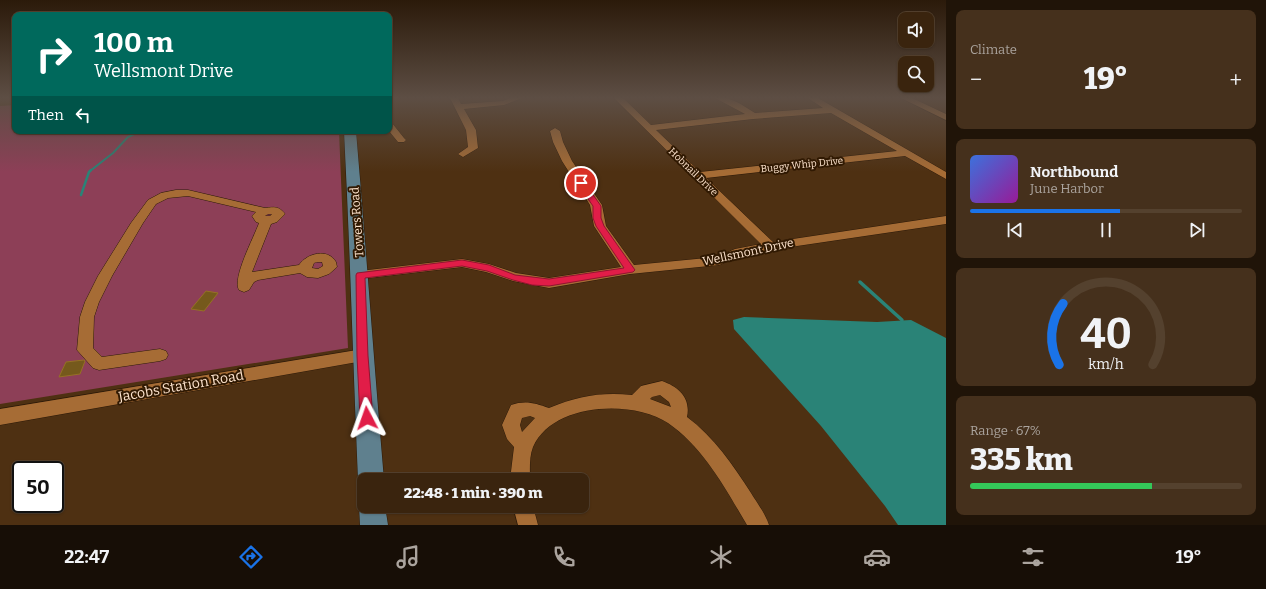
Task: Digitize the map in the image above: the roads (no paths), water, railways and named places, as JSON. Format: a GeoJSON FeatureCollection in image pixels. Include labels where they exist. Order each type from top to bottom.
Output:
{"type":"FeatureCollection","features":[{"type":"Feature","properties":{"kind":"main road","name":"Towers Road"},"geometry":{"type":"LineString","coordinates":[[350,134],[360,275],[362,356],[370,473]]}},
{"type":"Feature","properties":{"kind":"main road"},"geometry":{"type":"LineString","coordinates":[[373,513],[374,525]]}},
{"type":"Feature","properties":{"kind":"street"},"geometry":{"type":"LineString","coordinates":[[463,154],[473,148],[471,130],[467,122]]}},
{"type":"Feature","properties":{"kind":"street","name":"Hobnail Drive"},"geometry":{"type":"LineString","coordinates":[[642,122],[770,246]]}},
{"type":"Feature","properties":{"kind":"street"},"geometry":{"type":"LineString","coordinates":[[648,128],[696,122]]}},
{"type":"Feature","properties":{"kind":"street"},"geometry":{"type":"LineString","coordinates":[[854,122],[946,176]]}},
{"type":"Feature","properties":{"kind":"street"},"geometry":{"type":"LineString","coordinates":[[392,129],[401,140]]}},
{"type":"Feature","properties":{"kind":"street"},"geometry":{"type":"LineString","coordinates":[[555,131],[561,152],[597,206],[597,218],[600,226],[630,270]]}},
{"type":"Feature","properties":{"kind":"street","name":"Buggy Whip Drive"},"geometry":{"type":"LineString","coordinates":[[697,176],[907,153]]}},
{"type":"Feature","properties":{"kind":"street"},"geometry":{"type":"LineString","coordinates":[[160,355],[99,364],[85,350],[87,317],[92,302],[105,276],[137,222],[152,202],[158,198],[176,193],[204,196],[265,216],[245,274],[244,287],[249,279],[254,276],[304,268]]}},
{"type":"Feature","properties":{"kind":"street","name":"Wellsmont Drive"},"geometry":{"type":"LineString","coordinates":[[360,275],[462,263],[489,268],[520,279],[549,283],[630,270],[719,261],[739,252],[770,246],[946,220]]}},
{"type":"Feature","properties":{"kind":"street","name":"Jacobs Station Road"},"geometry":{"type":"LineString","coordinates":[[0,417],[362,356]]}},
{"type":"Feature","properties":{"kind":"street"},"geometry":{"type":"LineString","coordinates":[[520,473],[521,461],[525,444],[546,419],[586,403],[614,400],[645,403],[677,420],[707,446],[718,460],[759,525]]}},
{"type":"Feature","properties":{"kind":"street"},"geometry":{"type":"LineString","coordinates":[[525,444],[515,439],[512,431],[511,419],[516,410],[531,409],[551,417]]}},
{"type":"Feature","properties":{"kind":"street"},"geometry":{"type":"LineString","coordinates":[[525,513],[528,525]]}},
{"type":"Feature","properties":{"kind":"water"},"geometry":{"type":"Polygon","coordinates":[[[744,317],[877,322],[911,320],[946,338],[946,525],[898,525],[885,506],[821,426],[734,329],[733,320],[744,317]]]}},
{"type":"Feature","properties":{"kind":"waterway"},"geometry":{"type":"LineString","coordinates":[[90,171],[113,153],[128,137],[134,134]]}},
{"type":"Feature","properties":{"kind":"waterway"},"geometry":{"type":"LineString","coordinates":[[81,195],[90,171]]}},
{"type":"Feature","properties":{"kind":"waterway"},"geometry":{"type":"LineString","coordinates":[[860,282],[902,320]]}}]}
